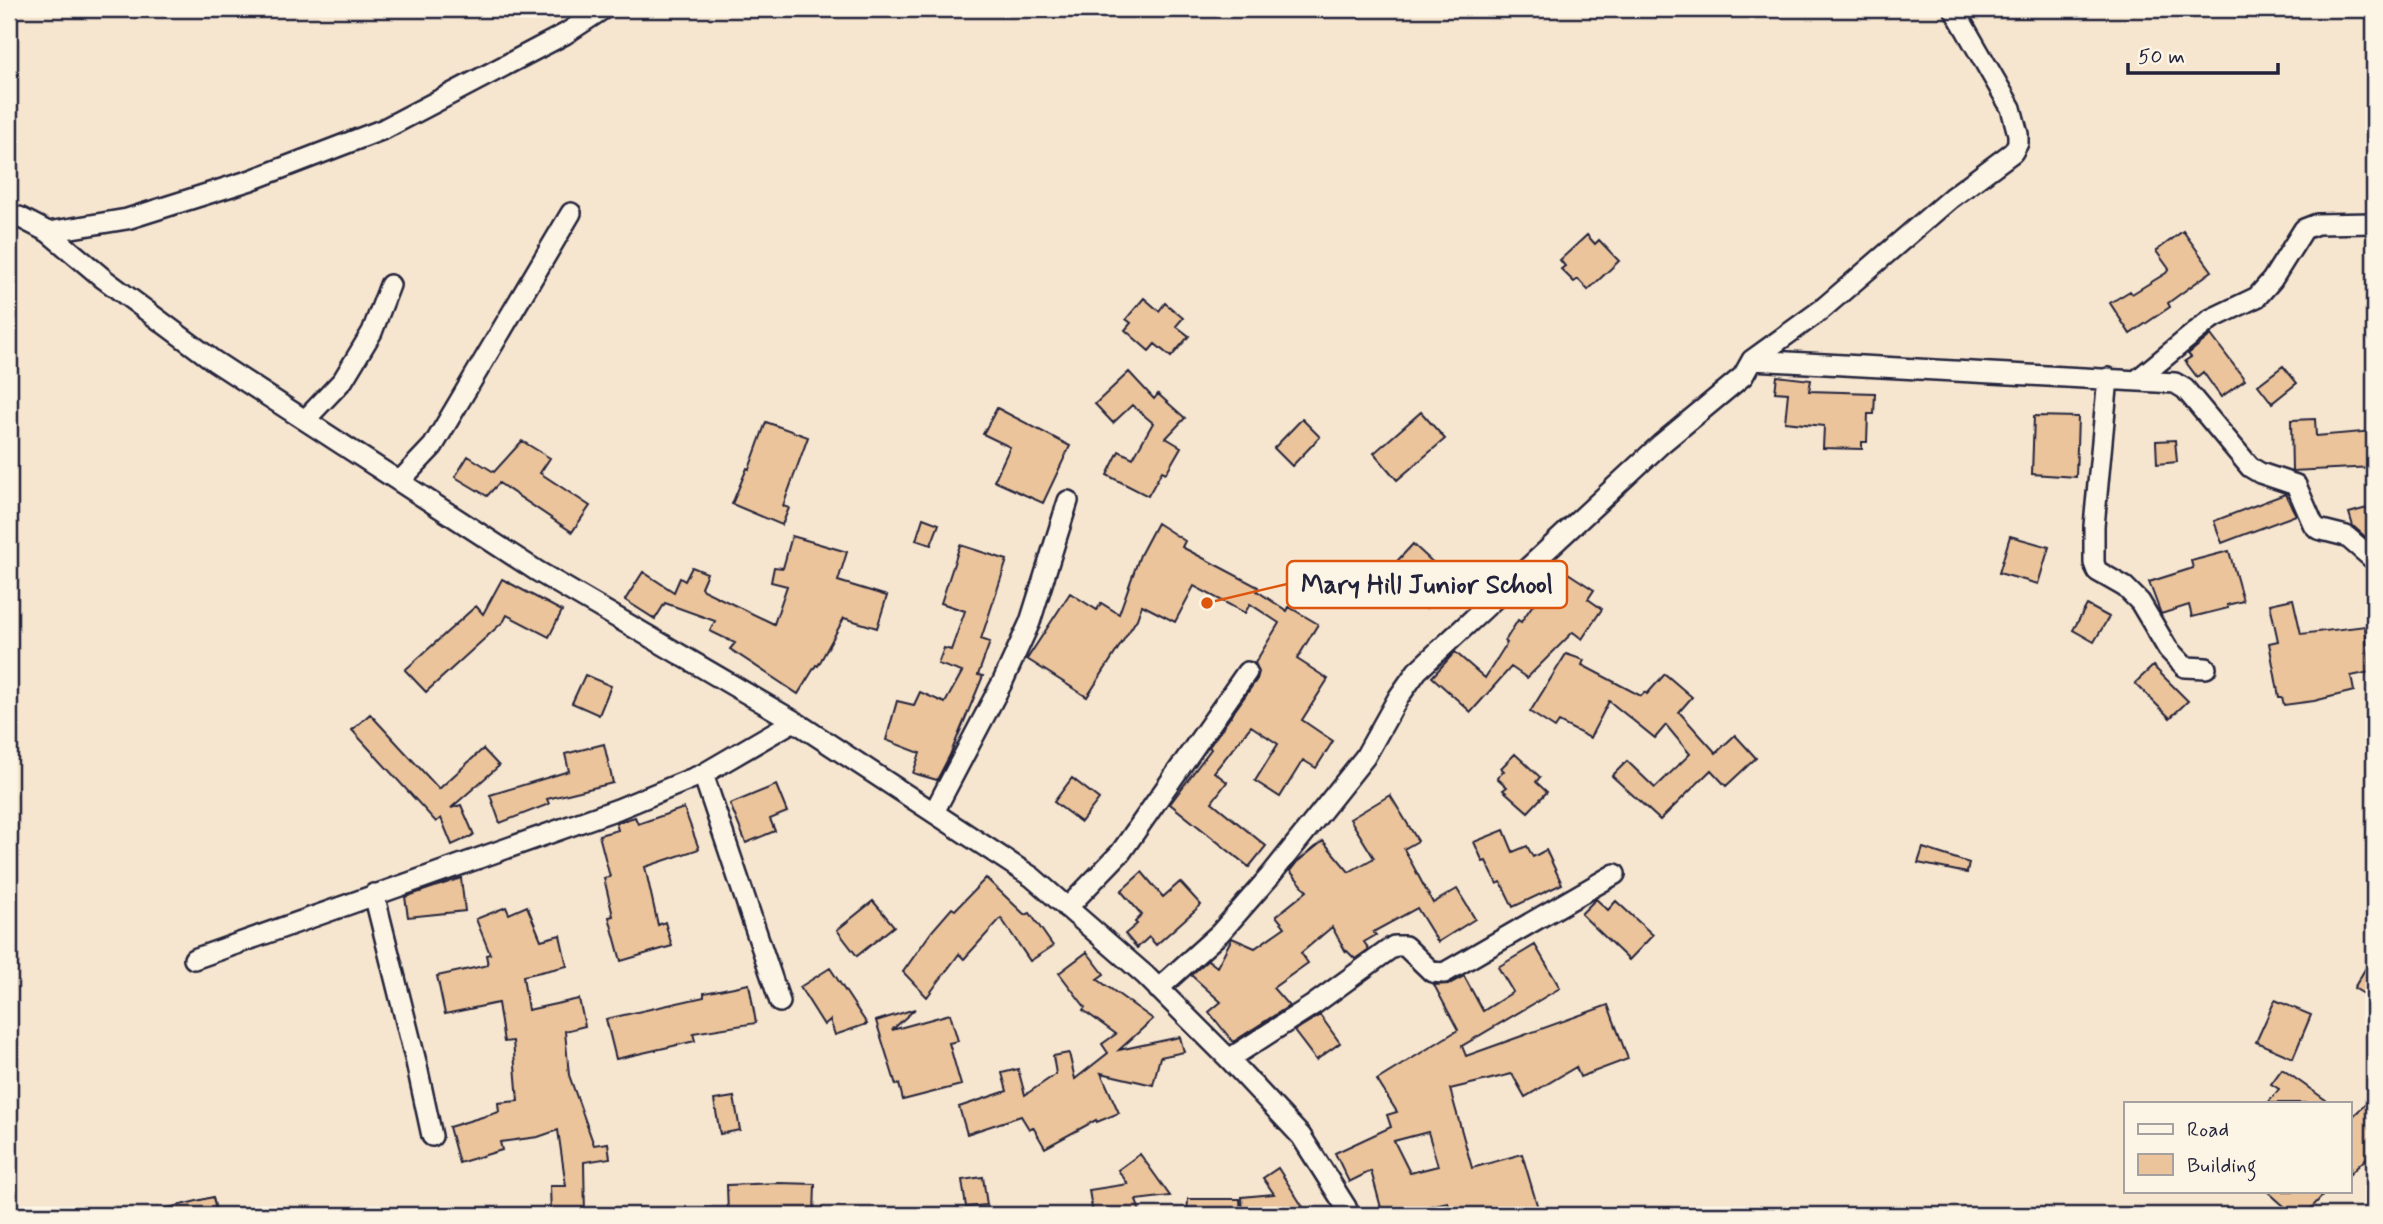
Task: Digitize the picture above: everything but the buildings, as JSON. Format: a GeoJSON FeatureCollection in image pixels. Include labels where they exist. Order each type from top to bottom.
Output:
{"type":"FeatureCollection","features":[{"type":"Feature","properties":{"kind":"street"},"geometry":{"type":"LineString","coordinates":[[48,232],[127,219],[251,180],[384,129],[565,34],[603,9]]}},
{"type":"Feature","properties":{"kind":"street"},"geometry":{"type":"LineString","coordinates":[[1158,989],[1220,933],[1270,876],[1365,757],[1398,698],[1417,671],[1661,444],[1743,376],[1752,360],[1821,310],[1951,198],[2013,152],[2018,143],[2018,134],[2011,108],[1954,9]]}},
{"type":"Feature","properties":{"kind":"street"},"geometry":{"type":"LineString","coordinates":[[400,481],[433,446],[571,213]]}},
{"type":"Feature","properties":{"kind":"street"},"geometry":{"type":"LineString","coordinates":[[9,215],[19,217],[48,232],[104,279],[214,361],[537,572],[794,721],[1031,877],[1158,989],[1229,1059],[1301,1136],[1349,1215]]}},
{"type":"Feature","properties":{"kind":"street"},"geometry":{"type":"LineString","coordinates":[[2137,380],[2211,319],[2257,297],[2272,280],[2304,229],[2317,224],[2374,223]]}},
{"type":"Feature","properties":{"kind":"street"},"geometry":{"type":"LineString","coordinates":[[306,420],[342,380],[372,332],[390,285]]}},
{"type":"Feature","properties":{"kind":"street"},"geometry":{"type":"LineString","coordinates":[[1752,360],[2165,381],[2185,388],[2250,467],[2296,485],[2313,524],[2318,529],[2346,536],[2374,560]]}},
{"type":"Feature","properties":{"kind":"street"},"geometry":{"type":"LineString","coordinates":[[2108,378],[2094,526],[2096,571],[2125,587],[2140,602],[2168,649],[2185,667],[2206,668]]}},
{"type":"Feature","properties":{"kind":"street"},"geometry":{"type":"LineString","coordinates":[[934,812],[1003,681],[1030,622],[1068,501]]}},
{"type":"Feature","properties":{"kind":"street"},"geometry":{"type":"LineString","coordinates":[[1067,908],[1121,852],[1247,672]]}},
{"type":"Feature","properties":{"kind":"street"},"geometry":{"type":"LineString","coordinates":[[194,959],[618,809],[703,774],[794,721]]}},
{"type":"Feature","properties":{"kind":"street"},"geometry":{"type":"LineString","coordinates":[[703,774],[780,1002]]}},
{"type":"Feature","properties":{"kind":"street"},"geometry":{"type":"LineString","coordinates":[[1229,1059],[1313,1005],[1394,946],[1405,946],[1432,971],[1444,973],[1615,874]]}},
{"type":"Feature","properties":{"kind":"street"},"geometry":{"type":"LineString","coordinates":[[373,894],[432,1136]]}},
{"type":"Feature","properties":{"kind":"place","name":"Mary Hill Junior School"},"geometry":{"type":"Point","coordinates":[1207,603]}}]}
